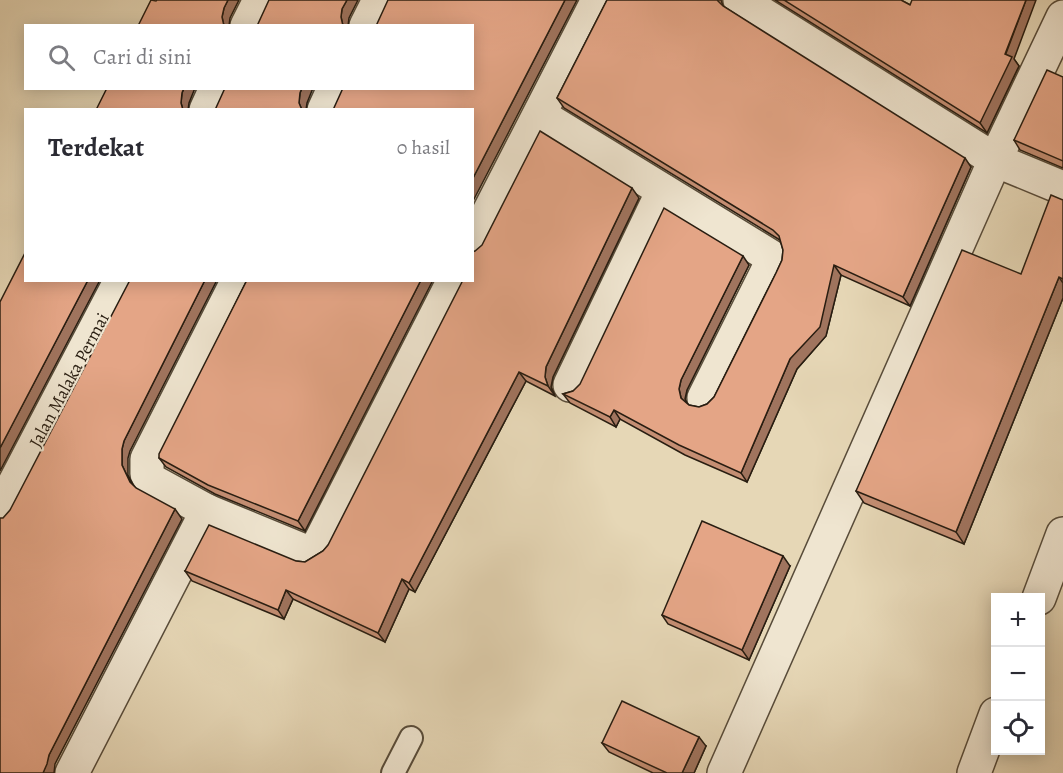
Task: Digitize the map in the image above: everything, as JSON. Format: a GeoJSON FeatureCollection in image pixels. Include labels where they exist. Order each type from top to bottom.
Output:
{"type":"FeatureCollection","features":[{"type":"Feature","properties":{"kind":"street"},"geometry":{"type":"LineString","coordinates":[[248,24],[260,0]]}},
{"type":"Feature","properties":{"kind":"street"},"geometry":{"type":"LineString","coordinates":[[367,24],[379,0]]}},
{"type":"Feature","properties":{"kind":"street"},"geometry":{"type":"LineString","coordinates":[[474,241],[598,0]]}},
{"type":"Feature","properties":{"kind":"street"},"geometry":{"type":"LineString","coordinates":[[740,0],[995,160],[1063,188]]}},
{"type":"Feature","properties":{"kind":"street"},"geometry":{"type":"LineString","coordinates":[[724,773],[995,160],[1063,17]]}},
{"type":"Feature","properties":{"kind":"street"},"geometry":{"type":"LineString","coordinates":[[207,108],[215,90]]}},
{"type":"Feature","properties":{"kind":"street"},"geometry":{"type":"LineString","coordinates":[[325,108],[333,90]]}},
{"type":"Feature","properties":{"kind":"street"},"geometry":{"type":"LineString","coordinates":[[540,115],[770,256],[771,262],[704,399]]}},
{"type":"Feature","properties":{"kind":"street"},"geometry":{"type":"LineString","coordinates":[[570,385],[663,191]]}},
{"type":"Feature","properties":{"kind":"street","name":"Jalan Malaka Permai"},"geometry":{"type":"LineString","coordinates":[[0,511],[120,282]]}},
{"type":"Feature","properties":{"kind":"street"},"geometry":{"type":"LineString","coordinates":[[237,282],[146,466],[147,474],[152,481],[207,511],[309,553],[318,546],[453,282]]}},
{"type":"Feature","properties":{"kind":"street"},"geometry":{"type":"LineString","coordinates":[[72,773],[207,511]]}},
{"type":"Feature","properties":{"kind":"street"},"geometry":{"type":"LineString","coordinates":[[1041,593],[1063,534]]}},
{"type":"Feature","properties":{"kind":"street"},"geometry":{"type":"LineString","coordinates":[[974,773],[991,727]]}},
{"type":"Feature","properties":{"kind":"lane"},"geometry":{"type":"LineString","coordinates":[[393,773],[411,738]]}},
{"type":"Feature","properties":{"kind":"building"},"geometry":{"type":"Polygon","coordinates":[[[151,0],[228,0],[222,17],[224,24],[139,24],[151,0]]]}},
{"type":"Feature","properties":{"kind":"building"},"geometry":{"type":"Polygon","coordinates":[[[269,0],[347,0],[342,9],[343,24],[258,24],[269,0]]]}},
{"type":"Feature","properties":{"kind":"building"},"geometry":{"type":"Polygon","coordinates":[[[388,0],[565,0],[474,176],[474,108],[334,108],[342,90],[474,90],[474,24],[377,24],[388,0]]]}},
{"type":"Feature","properties":{"kind":"building"},"geometry":{"type":"Polygon","coordinates":[[[607,0],[717,0],[723,6],[965,158],[903,297],[834,265],[820,327],[790,359],[741,473],[679,445],[614,410],[610,417],[563,394],[573,391],[580,384],[664,208],[743,256],[681,380],[679,389],[681,398],[689,405],[699,407],[707,404],[714,397],[782,260],[783,250],[779,236],[773,230],[557,98],[607,0]]]}},
{"type":"Feature","properties":{"kind":"building"},"geometry":{"type":"Polygon","coordinates":[[[784,0],[901,0],[910,5],[912,0],[1026,0],[1005,54],[1012,57],[980,123],[784,0]]]}},
{"type":"Feature","properties":{"kind":"building"},"geometry":{"type":"Polygon","coordinates":[[[1047,70],[1063,77],[1063,161],[1014,140],[1047,70]]]}},
{"type":"Feature","properties":{"kind":"building"},"geometry":{"type":"Polygon","coordinates":[[[106,90],[183,90],[182,108],[97,108],[106,90]]]}},
{"type":"Feature","properties":{"kind":"building"},"geometry":{"type":"Polygon","coordinates":[[[224,90],[301,90],[299,103],[301,108],[216,108],[224,90]]]}},
{"type":"Feature","properties":{"kind":"building"},"geometry":{"type":"Polygon","coordinates":[[[540,131],[632,188],[546,367],[545,377],[548,386],[519,372],[409,583],[402,579],[378,633],[286,590],[278,610],[185,571],[209,525],[296,561],[305,562],[323,551],[462,282],[474,282],[474,251],[482,245],[540,131]]]}},
{"type":"Feature","properties":{"kind":"building"},"geometry":{"type":"Polygon","coordinates":[[[1051,195],[1063,200],[1063,279],[1059,277],[956,532],[856,491],[962,250],[1021,274],[1051,195]]]}},
{"type":"Feature","properties":{"kind":"building"},"geometry":{"type":"Polygon","coordinates":[[[24,255],[24,282],[87,282],[0,448],[0,302],[24,255]]]}},
{"type":"Feature","properties":{"kind":"building"},"geometry":{"type":"Polygon","coordinates":[[[129,282],[204,282],[122,449],[122,465],[130,482],[136,488],[175,509],[49,755],[43,773],[0,773],[0,518],[3,518],[10,510],[129,282]]]}},
{"type":"Feature","properties":{"kind":"building"},"geometry":{"type":"Polygon","coordinates":[[[246,282],[420,282],[298,521],[208,485],[159,458],[246,282]]]}},
{"type":"Feature","properties":{"kind":"building"},"geometry":{"type":"Polygon","coordinates":[[[702,521],[783,556],[742,650],[662,615],[702,521]]]}},
{"type":"Feature","properties":{"kind":"building"},"geometry":{"type":"Polygon","coordinates":[[[622,701],[699,737],[682,773],[667,773],[602,743],[622,701]]]}}]}
